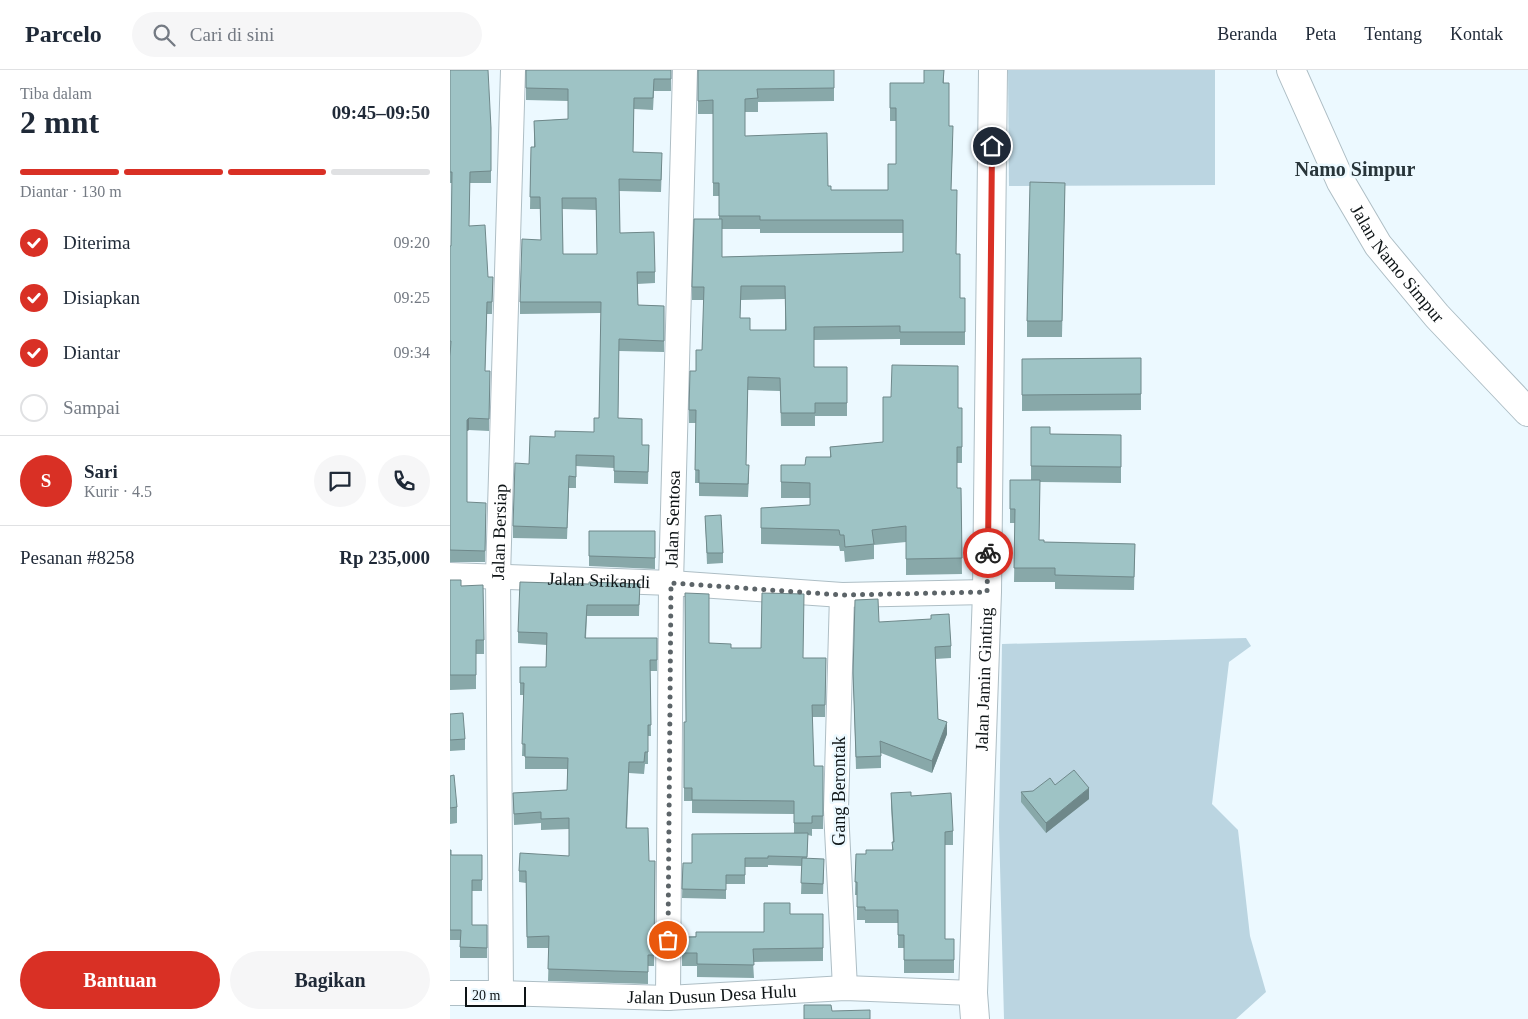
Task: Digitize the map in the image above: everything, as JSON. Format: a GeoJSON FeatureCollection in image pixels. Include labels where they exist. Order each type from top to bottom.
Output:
{"type":"FeatureCollection","features":[{"type":"Feature","properties":{"kind":"main road","name":"Jalan Jamin Ginting"},"geometry":{"type":"LineString","coordinates":[[974,1006],[987,592],[993,70]]}},
{"type":"Feature","properties":{"kind":"main road","name":"Jalan Namo Simpur"},"geometry":{"type":"LineString","coordinates":[[1291,70],[1341,182],[1378,245],[1437,316],[1527,408]]}},
{"type":"Feature","properties":{"kind":"street","name":"Jalan Bersiap"},"geometry":{"type":"LineString","coordinates":[[500,993],[498,576],[513,70]]}},
{"type":"Feature","properties":{"kind":"street","name":"Jalan Sentosa"},"geometry":{"type":"LineString","coordinates":[[668,998],[671,583],[685,70]]}},
{"type":"Feature","properties":{"kind":"street","name":"Jalan Srikandi"},"geometry":{"type":"LineString","coordinates":[[450,575],[671,583],[842,595],[987,592]]}},
{"type":"Feature","properties":{"kind":"street","name":"Gang Berontak"},"geometry":{"type":"LineString","coordinates":[[842,595],[836,810],[845,988]]}},
{"type":"Feature","properties":{"kind":"street","name":"Jalan Dusun Desa Hulu"},"geometry":{"type":"LineString","coordinates":[[450,993],[668,998],[845,988],[974,1006]]}},
{"type":"Feature","properties":{"kind":"shaded area"},"geometry":{"type":"Polygon","coordinates":[[[1008,70],[1215,70],[1215,185],[1009,186],[1008,70]]]}},
{"type":"Feature","properties":{"kind":"shaded area"},"geometry":{"type":"Polygon","coordinates":[[[1246,638],[1251,646],[1229,662],[1212,804],[1238,830],[1250,936],[1266,992],[1236,1019],[1004,1019],[999,827],[1002,644],[1246,638]]]}},
{"type":"Feature","properties":{"kind":"building"},"geometry":{"type":"Polygon","coordinates":[[[450,70],[488,70],[491,171],[470,172],[469,226],[485,225],[488,277],[493,277],[492,302],[487,302],[485,371],[490,371],[489,419],[469,418],[467,420],[467,502],[486,503],[485,551],[450,550],[450,246],[452,172],[450,172],[450,70]]]}},
{"type":"Feature","properties":{"kind":"building"},"geometry":{"type":"Polygon","coordinates":[[[526,70],[671,70],[671,79],[654,79],[653,98],[634,98],[633,152],[662,153],[661,180],[619,179],[620,233],[654,232],[655,272],[637,272],[638,305],[664,306],[664,341],[619,339],[618,418],[642,419],[642,445],[649,445],[648,472],[614,471],[614,456],[576,455],[576,477],[569,476],[567,528],[513,526],[515,463],[529,464],[530,436],[555,437],[555,431],[594,432],[594,418],[599,418],[601,302],[520,302],[522,239],[541,240],[540,197],[530,197],[531,147],[535,147],[534,121],[568,119],[568,89],[526,88],[526,70]],[[562,198],[563,254],[597,254],[596,198],[562,198]]]}},
{"type":"Feature","properties":{"kind":"building"},"geometry":{"type":"Polygon","coordinates":[[[698,70],[834,70],[834,88],[757,89],[758,98],[745,99],[745,136],[827,133],[828,186],[831,186],[831,190],[888,190],[888,164],[896,164],[896,108],[890,108],[890,83],[924,83],[924,70],[944,70],[943,83],[949,83],[949,126],[953,126],[951,190],[957,190],[956,254],[960,254],[960,298],[965,298],[965,332],[900,332],[900,326],[814,327],[814,367],[847,367],[847,403],[815,403],[815,413],[781,413],[780,378],[748,377],[746,465],[749,465],[748,484],[699,483],[699,470],[695,470],[696,410],[689,410],[690,371],[696,371],[696,350],[702,350],[704,287],[692,287],[694,219],[722,219],[722,257],[903,252],[903,220],[760,220],[760,216],[719,216],[719,183],[713,183],[713,100],[698,101],[698,70]],[[741,286],[740,318],[750,318],[750,330],[786,330],[785,286],[741,286]]]}},
{"type":"Feature","properties":{"kind":"building"},"geometry":{"type":"Polygon","coordinates":[[[1030,182],[1065,183],[1062,321],[1027,321],[1030,182]]]}},
{"type":"Feature","properties":{"kind":"building"},"geometry":{"type":"Polygon","coordinates":[[[1141,358],[1141,394],[1022,395],[1022,359],[1141,358]]]}},
{"type":"Feature","properties":{"kind":"building"},"geometry":{"type":"Polygon","coordinates":[[[892,365],[958,366],[958,408],[962,408],[962,447],[957,447],[957,488],[961,488],[962,558],[906,559],[906,526],[872,530],[874,544],[845,547],[844,535],[840,535],[839,530],[761,528],[761,508],[810,505],[810,483],[781,482],[781,465],[805,465],[806,457],[831,457],[830,447],[883,442],[883,397],[891,397],[892,365]]]}},
{"type":"Feature","properties":{"kind":"building"},"geometry":{"type":"Polygon","coordinates":[[[1031,427],[1050,427],[1050,434],[1121,435],[1121,467],[1031,466],[1031,427]]]}},
{"type":"Feature","properties":{"kind":"building"},"geometry":{"type":"Polygon","coordinates":[[[1010,480],[1040,480],[1039,540],[1044,540],[1044,542],[1135,544],[1134,577],[1055,575],[1055,568],[1014,568],[1015,509],[1010,509],[1010,480]]]}},
{"type":"Feature","properties":{"kind":"building"},"geometry":{"type":"Polygon","coordinates":[[[721,515],[723,553],[707,553],[705,516],[721,515]]]}},
{"type":"Feature","properties":{"kind":"building"},"geometry":{"type":"Polygon","coordinates":[[[589,531],[655,531],[655,558],[589,556],[589,531]]]}},
{"type":"Feature","properties":{"kind":"building"},"geometry":{"type":"Polygon","coordinates":[[[450,580],[461,580],[461,586],[483,585],[484,640],[476,640],[476,675],[450,675],[450,580]]]}},
{"type":"Feature","properties":{"kind":"building"},"geometry":{"type":"Polygon","coordinates":[[[520,582],[640,584],[639,605],[587,605],[585,638],[657,638],[657,660],[650,660],[651,725],[648,725],[648,752],[645,752],[644,762],[629,762],[626,828],[648,828],[649,861],[655,861],[654,955],[648,955],[648,972],[548,969],[549,936],[527,937],[526,871],[519,871],[520,853],[569,856],[569,818],[541,819],[541,812],[514,814],[513,793],[567,790],[568,758],[525,757],[525,744],[522,744],[524,683],[520,683],[520,667],[546,667],[547,633],[518,632],[520,582]]]}},
{"type":"Feature","properties":{"kind":"building"},"geometry":{"type":"Polygon","coordinates":[[[685,593],[709,594],[709,643],[731,644],[731,648],[761,648],[762,593],[804,594],[803,658],[826,658],[825,705],[812,705],[814,766],[823,766],[823,816],[812,816],[812,823],[794,823],[794,801],[692,800],[692,788],[684,788],[684,722],[686,722],[685,593]]]}},
{"type":"Feature","properties":{"kind":"building"},"geometry":{"type":"Polygon","coordinates":[[[878,599],[879,622],[931,619],[931,615],[949,614],[951,646],[935,647],[938,719],[947,722],[932,761],[880,741],[881,756],[856,757],[853,673],[855,600],[878,599]]]}},
{"type":"Feature","properties":{"kind":"building"},"geometry":{"type":"Polygon","coordinates":[[[463,713],[465,739],[450,740],[450,714],[463,713]]]}},
{"type":"Feature","properties":{"kind":"building"},"geometry":{"type":"Polygon","coordinates":[[[1074,770],[1089,788],[1046,823],[1021,792],[1033,791],[1050,778],[1055,785],[1074,770]]]}},
{"type":"Feature","properties":{"kind":"building"},"geometry":{"type":"Polygon","coordinates":[[[454,775],[457,807],[450,808],[450,776],[454,775]]]}},
{"type":"Feature","properties":{"kind":"building"},"geometry":{"type":"Polygon","coordinates":[[[911,792],[911,796],[951,793],[953,831],[945,832],[945,939],[954,939],[954,960],[904,960],[904,935],[898,935],[898,910],[865,910],[865,907],[857,907],[857,882],[855,882],[856,854],[866,854],[866,850],[893,850],[891,793],[911,792]]]}},
{"type":"Feature","properties":{"kind":"building"},"geometry":{"type":"Polygon","coordinates":[[[808,833],[807,857],[768,856],[768,858],[745,858],[745,875],[726,875],[726,890],[682,889],[683,863],[692,863],[692,834],[808,833]]]}},
{"type":"Feature","properties":{"kind":"building"},"geometry":{"type":"Polygon","coordinates":[[[450,850],[451,855],[482,855],[482,880],[472,880],[472,925],[487,925],[487,948],[460,947],[461,930],[450,930],[450,850]]]}},
{"type":"Feature","properties":{"kind":"building"},"geometry":{"type":"Polygon","coordinates":[[[802,858],[824,859],[823,884],[801,883],[802,858]]]}},
{"type":"Feature","properties":{"kind":"building"},"geometry":{"type":"Polygon","coordinates":[[[764,903],[790,903],[790,914],[823,914],[823,948],[753,949],[754,965],[697,964],[697,953],[682,953],[682,937],[696,937],[696,932],[764,932],[764,903]]]}},
{"type":"Feature","properties":{"kind":"building"},"geometry":{"type":"Polygon","coordinates":[[[804,1005],[831,1005],[832,1011],[870,1010],[870,1019],[804,1019],[804,1005]]]}},
{"type":"Feature","properties":{"kind":"way so far"},"geometry":{"type":"LineString","coordinates":[[668,940],[671,583],[842,595],[987,592],[988,553]]}},
{"type":"Feature","properties":{"kind":"district","name":"Namo Simpur"},"geometry":{"type":"Point","coordinates":[1355,169]}},
{"type":"Feature","properties":{"kind":"route"},"geometry":{"type":"LineString","coordinates":[[988,553],[992,146]]}}]}
